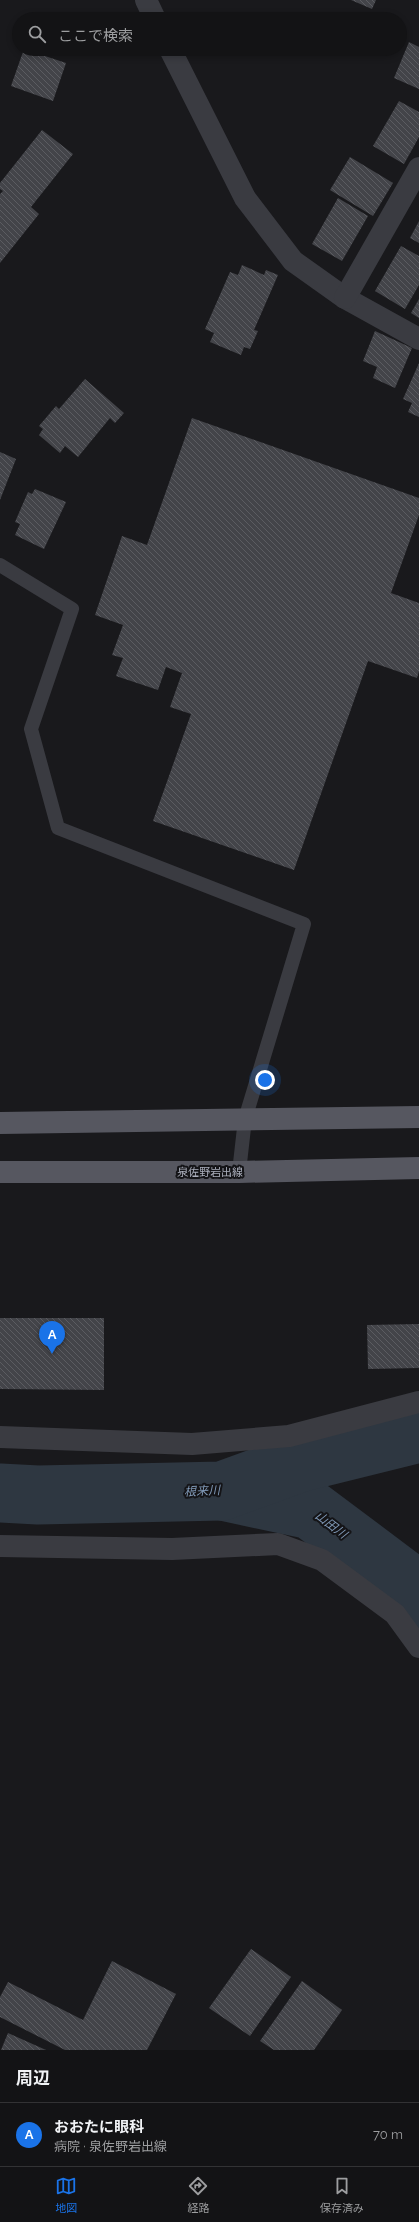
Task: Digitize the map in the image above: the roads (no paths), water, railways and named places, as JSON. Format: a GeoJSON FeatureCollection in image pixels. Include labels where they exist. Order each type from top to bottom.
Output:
{"type":"FeatureCollection","features":[{"type":"Feature","properties":{"kind":"main road"},"geometry":{"type":"LineString","coordinates":[[0,1123],[419,1116]]}},
{"type":"Feature","properties":{"kind":"main road","name":"泉佐野岩出線"},"geometry":{"type":"LineString","coordinates":[[0,1172],[239,1172],[419,1168]]}},
{"type":"Feature","properties":{"kind":"street"},"geometry":{"type":"LineString","coordinates":[[146,0],[152,12]]}},
{"type":"Feature","properties":{"kind":"street"},"geometry":{"type":"LineString","coordinates":[[174,56],[245,198],[293,261],[345,298],[419,339]]}},
{"type":"Feature","properties":{"kind":"street"},"geometry":{"type":"LineString","coordinates":[[345,298],[419,168]]}},
{"type":"Feature","properties":{"kind":"street"},"geometry":{"type":"LineString","coordinates":[[0,1437],[200,1444],[288,1436],[419,1402]]}},
{"type":"Feature","properties":{"kind":"street"},"geometry":{"type":"LineString","coordinates":[[0,1546],[172,1549],[278,1544],[322,1560],[395,1614],[419,1647]]}},
{"type":"Feature","properties":{"kind":"lane"},"geometry":{"type":"LineString","coordinates":[[0,565],[72,609],[31,729],[58,828],[304,924],[245,1119],[239,1172]]}},
{"type":"Feature","properties":{"kind":"waterway","name":"根来川"},"geometry":{"type":"LineString","coordinates":[[0,1493],[38,1495],[222,1491],[302,1462],[419,1433]]}},
{"type":"Feature","properties":{"kind":"waterway","name":"山田川"},"geometry":{"type":"LineString","coordinates":[[222,1491],[311,1510],[403,1579],[419,1601]]}},
{"type":"Feature","properties":{"kind":"place","name":"おおたに眼科"},"geometry":{"type":"Point","coordinates":[52,1354]}}]}
